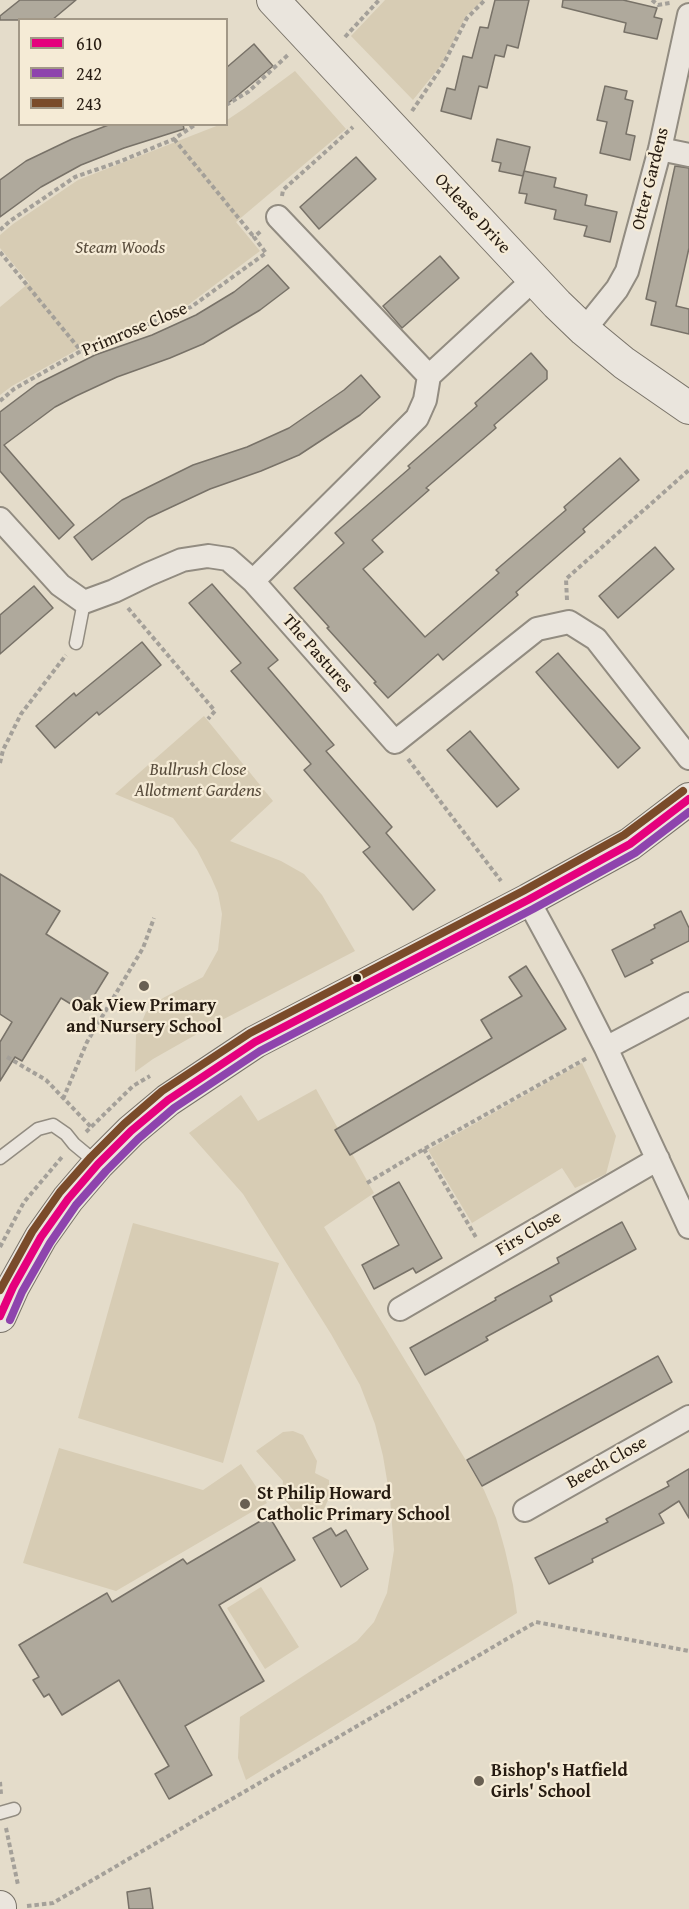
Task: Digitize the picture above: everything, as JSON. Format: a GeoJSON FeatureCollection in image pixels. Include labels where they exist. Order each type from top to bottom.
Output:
{"type":"FeatureCollection","features":[{"type":"Feature","properties":{"kind":"street","name":"Oxlease Drive"},"geometry":{"type":"LineString","coordinates":[[273,0],[533,280],[584,330],[624,363],[689,408]]}},
{"type":"Feature","properties":{"kind":"street","name":"Otter Gardens"},"geometry":{"type":"LineString","coordinates":[[584,330],[617,289],[627,271],[660,149],[689,15]]}},
{"type":"Feature","properties":{"kind":"street"},"geometry":{"type":"LineString","coordinates":[[660,149],[689,155]]}},
{"type":"Feature","properties":{"kind":"street"},"geometry":{"type":"LineString","coordinates":[[278,217],[429,376]]}},
{"type":"Feature","properties":{"kind":"street"},"geometry":{"type":"LineString","coordinates":[[253,581],[417,418],[425,400],[429,376],[533,280]]}},
{"type":"Feature","properties":{"kind":"street"},"geometry":{"type":"LineString","coordinates":[[0,519],[60,585],[84,602]]}},
{"type":"Feature","properties":{"kind":"street","name":"The Pastures"},"geometry":{"type":"LineString","coordinates":[[84,602],[182,560],[208,556],[228,559],[253,581],[394,742]]}},
{"type":"Feature","properties":{"kind":"street"},"geometry":{"type":"LineString","coordinates":[[394,742],[537,629],[569,622],[596,639],[689,758]]}},
{"type":"Feature","properties":{"kind":"street"},"geometry":{"type":"LineString","coordinates":[[0,1316],[13,1287],[41,1237],[68,1199],[131,1131],[168,1100],[255,1042],[528,900],[630,844],[689,800]]}},
{"type":"Feature","properties":{"kind":"street"},"geometry":{"type":"LineString","coordinates":[[528,900],[606,1048],[689,1227]]}},
{"type":"Feature","properties":{"kind":"street"},"geometry":{"type":"LineString","coordinates":[[606,1048],[689,1004]]}},
{"type":"Feature","properties":{"kind":"street","name":"Firs Close"},"geometry":{"type":"LineString","coordinates":[[400,1310],[658,1159]]}},
{"type":"Feature","properties":{"kind":"street","name":"Beech Close"},"geometry":{"type":"LineString","coordinates":[[525,1510],[689,1417]]}},
{"type":"Feature","properties":{"kind":"lane"},"geometry":{"type":"LineString","coordinates":[[76,643],[84,602]]}},
{"type":"Feature","properties":{"kind":"lane"},"geometry":{"type":"LineString","coordinates":[[0,1158],[38,1129],[53,1125],[98,1164]]}},
{"type":"Feature","properties":{"kind":"path"},"geometry":{"type":"LineString","coordinates":[[228,104],[316,46],[343,39],[379,0]]}},
{"type":"Feature","properties":{"kind":"path"},"geometry":{"type":"LineString","coordinates":[[396,134],[443,65],[467,18],[485,0]]}},
{"type":"Feature","properties":{"kind":"path"},"geometry":{"type":"LineString","coordinates":[[174,139],[254,237],[278,217],[283,190],[374,108]]}},
{"type":"Feature","properties":{"kind":"path"},"geometry":{"type":"LineString","coordinates":[[0,230],[75,177],[174,139],[193,126]]}},
{"type":"Feature","properties":{"kind":"path","name":"Primrose Close"},"geometry":{"type":"LineString","coordinates":[[0,401],[14,389],[81,351],[191,307],[266,253],[254,237]]}},
{"type":"Feature","properties":{"kind":"path"},"geometry":{"type":"LineString","coordinates":[[0,252],[81,351]]}},
{"type":"Feature","properties":{"kind":"path"},"geometry":{"type":"LineString","coordinates":[[569,622],[566,579],[689,470]]}},
{"type":"Feature","properties":{"kind":"path"},"geometry":{"type":"LineString","coordinates":[[114,591],[215,711],[208,719]]}},
{"type":"Feature","properties":{"kind":"path"},"geometry":{"type":"LineString","coordinates":[[0,763],[3,750],[21,714],[76,643]]}},
{"type":"Feature","properties":{"kind":"path"},"geometry":{"type":"LineString","coordinates":[[394,742],[501,881]]}},
{"type":"Feature","properties":{"kind":"path"},"geometry":{"type":"LineString","coordinates":[[63,1099],[87,1042],[143,948],[154,918]]}},
{"type":"Feature","properties":{"kind":"path"},"geometry":{"type":"LineString","coordinates":[[368,1183],[424,1149],[606,1048]]}},
{"type":"Feature","properties":{"kind":"path"},"geometry":{"type":"LineString","coordinates":[[7,1057],[46,1080],[91,1128]]}},
{"type":"Feature","properties":{"kind":"path"},"geometry":{"type":"LineString","coordinates":[[0,1247],[24,1203],[74,1144]]}},
{"type":"Feature","properties":{"kind":"path"},"geometry":{"type":"LineString","coordinates":[[424,1149],[489,1258]]}},
{"type":"Feature","properties":{"kind":"path"},"geometry":{"type":"LineString","coordinates":[[0,1782],[6,1811],[11,1904],[53,1903],[536,1622],[689,1651]]}},
{"type":"Feature","properties":{"kind":"green space"},"geometry":{"type":"Polygon","coordinates":[[[385,0],[483,0],[466,16],[442,64],[413,100],[351,36],[385,0]]]}},
{"type":"Feature","properties":{"kind":"green space","name":"Steam Woods"},"geometry":{"type":"Polygon","coordinates":[[[295,71],[346,129],[236,222],[260,251],[188,305],[84,346],[0,395],[0,307],[29,283],[0,248],[0,235],[78,180],[216,126],[228,126],[228,119],[295,71]]]}},
{"type":"Feature","properties":{"kind":"green space","name":"Bullrush Close Allotment Gardens"},"geometry":{"type":"Polygon","coordinates":[[[204,716],[273,801],[230,841],[281,861],[304,874],[322,895],[355,951],[220,1021],[153,1059],[135,1072],[136,1035],[146,1012],[163,998],[203,977],[218,950],[222,914],[218,893],[211,877],[197,850],[173,818],[115,794],[204,716]]]}},
{"type":"Feature","properties":{"kind":"green space"},"geometry":{"type":"Polygon","coordinates":[[[582,1063],[616,1136],[606,1174],[575,1188],[562,1168],[472,1223],[428,1150],[582,1063]]]}},
{"type":"Feature","properties":{"kind":"green space"},"geometry":{"type":"Polygon","coordinates":[[[316,1089],[374,1193],[324,1227],[484,1490],[496,1518],[505,1550],[517,1613],[246,1780],[238,1758],[240,1717],[357,1641],[374,1622],[387,1593],[394,1550],[390,1498],[383,1456],[375,1424],[360,1385],[331,1334],[243,1194],[189,1133],[241,1095],[258,1121],[316,1089]]]}},
{"type":"Feature","properties":{"kind":"green space"},"geometry":{"type":"Polygon","coordinates":[[[133,1223],[279,1263],[223,1463],[78,1418],[133,1223]]]}},
{"type":"Feature","properties":{"kind":"green space"},"geometry":{"type":"Polygon","coordinates":[[[293,1431],[303,1435],[317,1461],[315,1473],[329,1480],[329,1498],[320,1512],[295,1512],[284,1499],[283,1481],[256,1451],[283,1432],[293,1431]]]}},
{"type":"Feature","properties":{"kind":"green space"},"geometry":{"type":"Polygon","coordinates":[[[59,1448],[203,1490],[241,1464],[267,1503],[116,1591],[23,1563],[59,1448]]]}},
{"type":"Feature","properties":{"kind":"green space"},"geometry":{"type":"Polygon","coordinates":[[[261,1587],[299,1647],[265,1669],[227,1608],[261,1587]]]}},
{"type":"Feature","properties":{"kind":"building"},"geometry":{"type":"Polygon","coordinates":[[[20,0],[76,0],[54,18],[0,20],[0,16],[20,0]]]}},
{"type":"Feature","properties":{"kind":"building"},"geometry":{"type":"Polygon","coordinates":[[[495,0],[529,0],[518,48],[507,45],[504,57],[495,55],[487,88],[479,86],[471,119],[441,111],[447,88],[455,90],[463,56],[472,58],[480,27],[488,28],[495,0]]]}},
{"type":"Feature","properties":{"kind":"building"},"geometry":{"type":"Polygon","coordinates":[[[563,0],[623,0],[657,8],[654,17],[662,19],[657,39],[624,32],[626,23],[562,7],[563,0]]]}},
{"type":"Feature","properties":{"kind":"building"},"geometry":{"type":"Polygon","coordinates":[[[254,44],[273,66],[228,103],[228,66],[254,44]]]}},
{"type":"Feature","properties":{"kind":"building"},"geometry":{"type":"Polygon","coordinates":[[[605,86],[627,91],[625,99],[633,101],[626,134],[635,136],[630,160],[600,153],[607,122],[597,120],[605,86]]]}},
{"type":"Feature","properties":{"kind":"building"},"geometry":{"type":"Polygon","coordinates":[[[106,126],[183,126],[184,129],[124,148],[81,165],[41,187],[0,217],[0,180],[26,161],[106,126]]]}},
{"type":"Feature","properties":{"kind":"building"},"geometry":{"type":"Polygon","coordinates":[[[497,139],[530,147],[523,176],[499,171],[501,163],[492,161],[497,139]]]}},
{"type":"Feature","properties":{"kind":"building"},"geometry":{"type":"Polygon","coordinates":[[[356,157],[376,179],[319,229],[300,207],[356,157]]]}},
{"type":"Feature","properties":{"kind":"building"},"geometry":{"type":"Polygon","coordinates":[[[675,166],[689,168],[689,248],[676,306],[689,309],[689,334],[651,325],[656,302],[646,299],[675,166]]]}},
{"type":"Feature","properties":{"kind":"building"},"geometry":{"type":"Polygon","coordinates":[[[524,171],[556,178],[554,187],[587,195],[585,205],[617,212],[610,242],[584,236],[587,226],[554,219],[556,210],[525,203],[527,194],[519,193],[524,171]]]}},
{"type":"Feature","properties":{"kind":"building"},"geometry":{"type":"Polygon","coordinates":[[[440,256],[459,278],[402,328],[383,306],[440,256]]]}},
{"type":"Feature","properties":{"kind":"building"},"geometry":{"type":"Polygon","coordinates":[[[268,265],[289,288],[260,310],[203,344],[117,377],[55,407],[4,445],[74,525],[59,539],[0,471],[0,412],[37,384],[95,355],[152,335],[196,315],[234,292],[268,265]]]}},
{"type":"Feature","properties":{"kind":"building"},"geometry":{"type":"Polygon","coordinates":[[[531,353],[547,371],[547,379],[494,425],[496,428],[426,488],[429,490],[372,540],[383,552],[363,569],[425,637],[499,573],[496,570],[566,510],[564,507],[620,458],[639,480],[583,529],[585,532],[516,592],[518,595],[443,660],[438,654],[388,698],[294,588],[344,543],[335,533],[410,468],[408,466],[477,406],[475,403],[531,353]]]}},
{"type":"Feature","properties":{"kind":"building"},"geometry":{"type":"Polygon","coordinates":[[[361,375],[380,397],[360,415],[299,455],[210,489],[148,518],[92,560],[74,537],[122,500],[193,465],[247,447],[289,428],[344,390],[361,375]]]}},
{"type":"Feature","properties":{"kind":"building"},"geometry":{"type":"Polygon","coordinates":[[[655,547],[674,569],[618,618],[599,596],[655,547]]]}},
{"type":"Feature","properties":{"kind":"building"},"geometry":{"type":"Polygon","coordinates":[[[212,584],[278,660],[268,668],[334,745],[326,751],[392,827],[386,833],[435,890],[413,910],[363,852],[370,847],[304,770],[311,764],[231,671],[241,663],[189,603],[212,584]]]}},
{"type":"Feature","properties":{"kind":"building"},"geometry":{"type":"Polygon","coordinates":[[[34,586],[53,608],[0,654],[0,615],[34,586]]]}},
{"type":"Feature","properties":{"kind":"building"},"geometry":{"type":"Polygon","coordinates":[[[142,642],[161,665],[99,715],[97,712],[55,748],[36,726],[74,693],[76,696],[142,642]]]}},
{"type":"Feature","properties":{"kind":"building"},"geometry":{"type":"Polygon","coordinates":[[[558,653],[640,748],[618,768],[536,672],[558,653]]]}},
{"type":"Feature","properties":{"kind":"building"},"geometry":{"type":"Polygon","coordinates":[[[470,731],[519,789],[497,807],[447,750],[470,731]]]}},
{"type":"Feature","properties":{"kind":"building"},"geometry":{"type":"Polygon","coordinates":[[[0,874],[60,911],[46,934],[108,973],[84,1012],[61,998],[22,1061],[15,1057],[0,1081],[0,1042],[12,1022],[0,1014],[0,874]]]}},
{"type":"Feature","properties":{"kind":"building"},"geometry":{"type":"Polygon","coordinates":[[[681,911],[689,928],[689,941],[651,960],[653,963],[625,977],[612,950],[655,928],[654,925],[681,911]]]}},
{"type":"Feature","properties":{"kind":"building"},"geometry":{"type":"Polygon","coordinates":[[[526,966],[566,1029],[350,1155],[335,1130],[492,1038],[481,1020],[522,996],[509,977],[526,966]]]}},
{"type":"Feature","properties":{"kind":"building"},"geometry":{"type":"Polygon","coordinates":[[[399,1182],[442,1258],[416,1273],[413,1268],[374,1289],[362,1265],[399,1245],[373,1197],[399,1182]]]}},
{"type":"Feature","properties":{"kind":"building"},"geometry":{"type":"Polygon","coordinates":[[[622,1222],[636,1249],[550,1296],[552,1301],[486,1337],[488,1340],[425,1375],[410,1348],[559,1263],[557,1258],[622,1222]]]}},
{"type":"Feature","properties":{"kind":"building"},"geometry":{"type":"Polygon","coordinates":[[[658,1356],[672,1382],[482,1486],[467,1460],[658,1356]]]}},
{"type":"Feature","properties":{"kind":"building"},"geometry":{"type":"Polygon","coordinates":[[[689,1469],[689,1518],[679,1501],[659,1514],[664,1523],[592,1559],[593,1562],[549,1584],[535,1558],[608,1522],[606,1519],[669,1486],[667,1482],[689,1469]]]}},
{"type":"Feature","properties":{"kind":"building"},"geometry":{"type":"Polygon","coordinates":[[[269,1516],[295,1560],[219,1605],[264,1681],[185,1726],[212,1775],[169,1799],[155,1774],[169,1766],[119,1680],[62,1715],[49,1694],[44,1697],[33,1680],[39,1677],[19,1645],[107,1593],[112,1602],[183,1559],[187,1564],[269,1516]]]}},
{"type":"Feature","properties":{"kind":"building"},"geometry":{"type":"Polygon","coordinates":[[[331,1528],[336,1536],[346,1530],[368,1569],[341,1587],[313,1538],[331,1528]]]}},
{"type":"Feature","properties":{"kind":"building"},"geometry":{"type":"Polygon","coordinates":[[[150,1888],[153,1909],[129,1909],[127,1892],[150,1888]]]}},
{"type":"Feature","properties":{"kind":"transit line","name":"243"},"geometry":{"type":"LineString","coordinates":[[0,1290],[32,1232],[60,1192],[124,1124],[162,1091],[250,1033],[523,891],[624,835],[683,791]]}},
{"type":"Feature","properties":{"kind":"transit line","name":"610"},"geometry":{"type":"LineString","coordinates":[[0,1316],[13,1287],[41,1237],[68,1199],[131,1131],[168,1100],[255,1042],[528,900],[630,844],[689,799]]}},
{"type":"Feature","properties":{"kind":"transit line","name":"242"},"geometry":{"type":"LineString","coordinates":[[10,1320],[22,1292],[50,1243],[76,1205],[138,1139],[174,1108],[260,1051],[533,909],[635,853],[689,812]]}},
{"type":"Feature","properties":{"kind":"place","name":"Oak View Primary and Nursery School"},"geometry":{"type":"Point","coordinates":[144,986]}},
{"type":"Feature","properties":{"kind":"place","name":"St Philip Howard Catholic Primary School"},"geometry":{"type":"Point","coordinates":[245,1504]}},
{"type":"Feature","properties":{"kind":"place","name":"Bishop's Hatfield Girls' School"},"geometry":{"type":"Point","coordinates":[479,1781]}}]}
